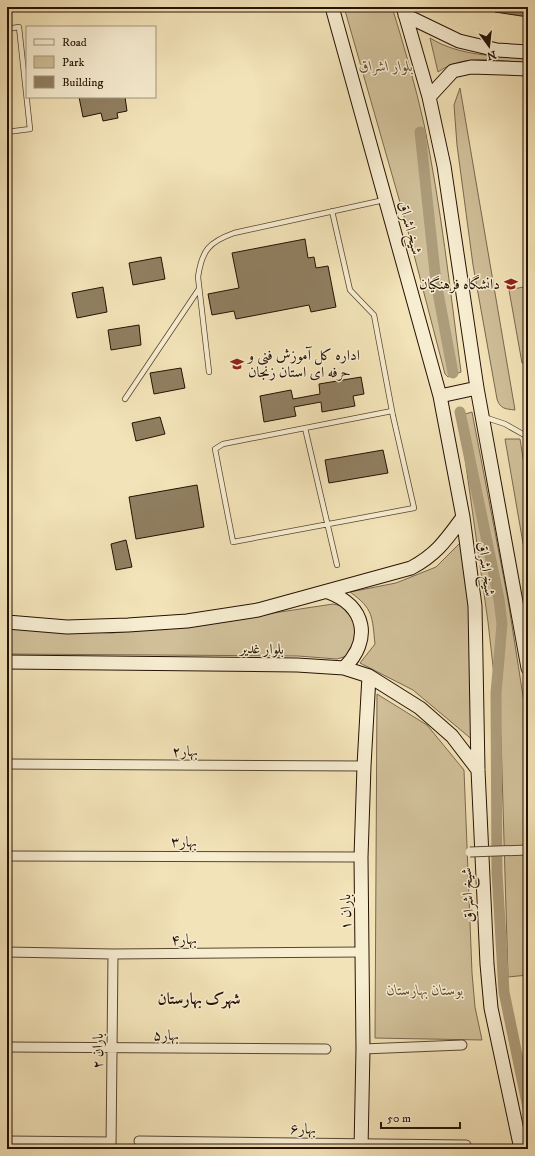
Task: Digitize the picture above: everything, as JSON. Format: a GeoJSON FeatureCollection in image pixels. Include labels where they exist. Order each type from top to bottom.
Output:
{"type":"FeatureCollection","features":[{"type":"Feature","properties":{"kind":"main road","name":"شیخ اشراق"},"geometry":{"type":"LineString","coordinates":[[332,7],[440,396],[463,517],[475,606],[478,770],[487,964],[491,1008],[521,1149]]}},
{"type":"Feature","properties":{"kind":"main road","name":"شیخ اشراق"},"geometry":{"type":"LineString","coordinates":[[404,11],[429,98],[444,166],[478,388],[528,668]]}},
{"type":"Feature","properties":{"kind":"main road"},"geometry":{"type":"LineString","coordinates":[[404,11],[458,41],[497,50],[528,52]]}},
{"type":"Feature","properties":{"kind":"main road"},"geometry":{"type":"LineString","coordinates":[[429,98],[454,72],[472,67],[528,69]]}},
{"type":"Feature","properties":{"kind":"main road"},"geometry":{"type":"LineString","coordinates":[[440,396],[478,388]]}},
{"type":"Feature","properties":{"kind":"main road"},"geometry":{"type":"LineString","coordinates":[[7,622],[67,627],[128,625],[187,621],[258,610],[411,568],[428,559],[441,546],[463,517]]}},
{"type":"Feature","properties":{"kind":"main road"},"geometry":{"type":"LineString","coordinates":[[328,592],[341,597],[352,606],[359,618],[362,632],[360,645],[354,658],[344,668]]}},
{"type":"Feature","properties":{"kind":"main road","name":"بلوار غدیر"},"geometry":{"type":"LineString","coordinates":[[7,662],[297,665],[344,668],[369,676],[420,708],[447,732],[478,770]]}},
{"type":"Feature","properties":{"kind":"main road","name":"باران ۱"},"geometry":{"type":"LineString","coordinates":[[361,1147],[363,1048],[361,857],[369,676]]}},
{"type":"Feature","properties":{"kind":"street","name":"بهار۲"},"geometry":{"type":"LineString","coordinates":[[7,764],[364,766]]}},
{"type":"Feature","properties":{"kind":"street"},"geometry":{"type":"LineString","coordinates":[[470,852],[528,850]]}},
{"type":"Feature","properties":{"kind":"street","name":"بهار۳"},"geometry":{"type":"LineString","coordinates":[[7,856],[361,857]]}},
{"type":"Feature","properties":{"kind":"street","name":"بهار۴"},"geometry":{"type":"LineString","coordinates":[[7,952],[113,954],[362,952]]}},
{"type":"Feature","properties":{"kind":"street","name":"باران ۲"},"geometry":{"type":"LineString","coordinates":[[111,1145],[113,954]]}},
{"type":"Feature","properties":{"kind":"street"},"geometry":{"type":"LineString","coordinates":[[363,1048],[462,1045]]}},
{"type":"Feature","properties":{"kind":"street","name":"بهار۵"},"geometry":{"type":"LineString","coordinates":[[7,1047],[112,1049],[326,1048]]}},
{"type":"Feature","properties":{"kind":"street"},"geometry":{"type":"LineString","coordinates":[[7,1141],[111,1145]]}},
{"type":"Feature","properties":{"kind":"street","name":"بهار۶"},"geometry":{"type":"LineString","coordinates":[[139,1141],[361,1147],[466,1145]]}},
{"type":"Feature","properties":{"kind":"lane"},"geometry":{"type":"LineString","coordinates":[[7,29],[19,27],[26,92]]}},
{"type":"Feature","properties":{"kind":"lane"},"geometry":{"type":"LineString","coordinates":[[7,132],[30,129],[27,98]]}},
{"type":"Feature","properties":{"kind":"lane"},"geometry":{"type":"LineString","coordinates":[[209,372],[198,277],[200,264],[205,250],[218,238],[240,231],[386,200]]}},
{"type":"Feature","properties":{"kind":"lane"},"geometry":{"type":"LineString","coordinates":[[332,211],[350,290],[374,315],[392,411],[414,508],[233,542],[216,449],[223,444],[392,411]]}},
{"type":"Feature","properties":{"kind":"lane"},"geometry":{"type":"LineString","coordinates":[[126,399],[199,289]]}},
{"type":"Feature","properties":{"kind":"lane"},"geometry":{"type":"LineString","coordinates":[[483,417],[505,424],[528,437]]}},
{"type":"Feature","properties":{"kind":"lane"},"geometry":{"type":"LineString","coordinates":[[305,428],[337,564]]}},
{"type":"Feature","properties":{"kind":"green space","name":"بلوار اشراق"},"geometry":{"type":"Polygon","coordinates":[[[344,7],[392,7],[409,65],[424,124],[430,155],[445,248],[461,372],[448,377],[445,374],[405,220],[344,7]]]}},
{"type":"Feature","properties":{"kind":"green space"},"geometry":{"type":"Polygon","coordinates":[[[430,38],[441,44],[465,52],[490,56],[528,58],[528,63],[470,60],[448,66],[438,72],[430,38]]]}},
{"type":"Feature","properties":{"kind":"green space"},"geometry":{"type":"Polygon","coordinates":[[[460,88],[515,410],[502,407],[497,399],[473,265],[457,145],[454,105],[460,88]]]}},
{"type":"Feature","properties":{"kind":"green space"},"geometry":{"type":"Polygon","coordinates":[[[528,286],[528,361],[522,363],[509,290],[528,286]]]}},
{"type":"Feature","properties":{"kind":"green space"},"geometry":{"type":"Polygon","coordinates":[[[472,412],[508,600],[528,728],[528,975],[508,977],[501,737],[488,622],[459,416],[472,412]]]}},
{"type":"Feature","properties":{"kind":"green space"},"geometry":{"type":"Polygon","coordinates":[[[505,439],[520,439],[528,489],[528,572],[505,439]]]}},
{"type":"Feature","properties":{"kind":"green space"},"geometry":{"type":"Polygon","coordinates":[[[463,540],[470,609],[475,742],[413,690],[360,663],[375,644],[373,627],[368,609],[350,592],[396,583],[436,567],[463,540]]]}},
{"type":"Feature","properties":{"kind":"green space"},"geometry":{"type":"Polygon","coordinates":[[[333,604],[342,606],[358,626],[354,642],[347,656],[337,659],[298,656],[7,654],[7,628],[112,633],[214,622],[333,604]]]}},
{"type":"Feature","properties":{"kind":"green space","name":"بوستان بهارستان"},"geometry":{"type":"Polygon","coordinates":[[[377,694],[427,725],[464,770],[472,973],[475,1007],[482,1040],[375,1038],[377,694]]]}},
{"type":"Feature","properties":{"kind":"building"},"geometry":{"type":"Polygon","coordinates":[[[495,7],[528,7],[528,17],[495,12],[495,7]]]}},
{"type":"Feature","properties":{"kind":"building"},"geometry":{"type":"Polygon","coordinates":[[[79,98],[125,98],[127,111],[117,113],[118,118],[103,121],[101,113],[83,117],[79,98]]]}},
{"type":"Feature","properties":{"kind":"building"},"geometry":{"type":"Polygon","coordinates":[[[305,239],[308,258],[314,257],[316,268],[328,266],[336,307],[311,312],[309,305],[236,319],[234,311],[212,315],[208,294],[239,288],[232,253],[305,239]]]}},
{"type":"Feature","properties":{"kind":"building"},"geometry":{"type":"Polygon","coordinates":[[[161,257],[165,279],[133,285],[129,263],[161,257]]]}},
{"type":"Feature","properties":{"kind":"building"},"geometry":{"type":"Polygon","coordinates":[[[103,287],[107,312],[77,318],[72,293],[103,287]]]}},
{"type":"Feature","properties":{"kind":"building"},"geometry":{"type":"Polygon","coordinates":[[[139,325],[141,345],[111,350],[108,330],[139,325]]]}},
{"type":"Feature","properties":{"kind":"building"},"geometry":{"type":"Polygon","coordinates":[[[181,368],[185,388],[154,394],[150,373],[181,368]]]}},
{"type":"Feature","properties":{"kind":"building"},"geometry":{"type":"Polygon","coordinates":[[[361,377],[364,394],[353,396],[355,406],[322,412],[321,402],[294,407],[296,416],[264,422],[260,396],[291,390],[293,399],[320,394],[319,384],[361,377]]]}},
{"type":"Feature","properties":{"kind":"building"},"geometry":{"type":"Polygon","coordinates":[[[160,417],[165,434],[136,441],[132,423],[160,417]]]}},
{"type":"Feature","properties":{"kind":"building"},"geometry":{"type":"Polygon","coordinates":[[[383,450],[388,473],[329,483],[325,460],[383,450]]]}},
{"type":"Feature","properties":{"kind":"building"},"geometry":{"type":"Polygon","coordinates":[[[197,485],[204,527],[136,539],[129,497],[197,485]]]}},
{"type":"Feature","properties":{"kind":"building"},"geometry":{"type":"Polygon","coordinates":[[[126,540],[132,567],[116,570],[111,544],[126,540]]]}},
{"type":"Feature","properties":{"kind":"waterway"},"geometry":{"type":"LineString","coordinates":[[420,132],[436,282],[453,373]]}},
{"type":"Feature","properties":{"kind":"waterway"},"geometry":{"type":"LineString","coordinates":[[460,412],[499,599],[502,624],[496,693],[497,872],[504,992],[528,1108]]}},
{"type":"Feature","properties":{"kind":"place","name":"دانشگاه فرهنگیان"},"geometry":{"type":"Point","coordinates":[511,284]}},
{"type":"Feature","properties":{"kind":"place","name":"اداره کل آموزش فنی و حرفه ای استان زنجان"},"geometry":{"type":"Point","coordinates":[237,364]}},
{"type":"Feature","properties":{"kind":"district","name":"شهرک بهارستان"},"geometry":{"type":"Point","coordinates":[199,999]}}]}
